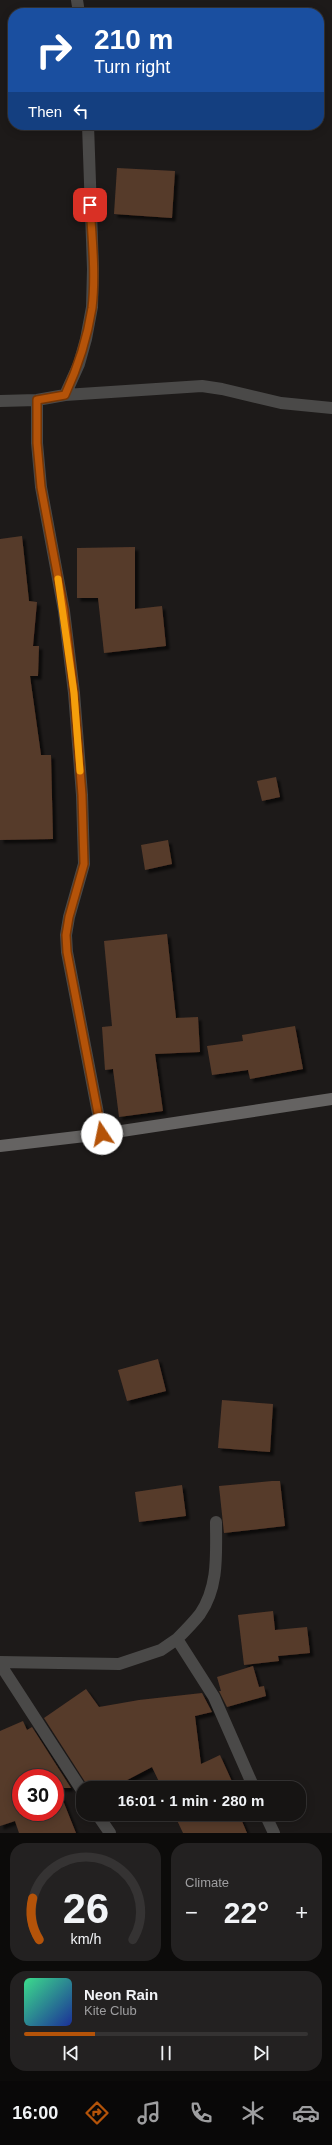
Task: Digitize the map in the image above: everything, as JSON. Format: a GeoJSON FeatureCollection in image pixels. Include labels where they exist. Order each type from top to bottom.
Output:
{"type":"FeatureCollection","features":[{"type":"Feature","properties":{"kind":"street"},"geometry":{"type":"LineString","coordinates":[[65,395],[79,364],[86,339],[92,307],[93,268],[88,130]]}},
{"type":"Feature","properties":{"kind":"street"},"geometry":{"type":"LineString","coordinates":[[0,401],[37,400],[65,395],[202,386],[222,389],[281,403],[332,408]]}},
{"type":"Feature","properties":{"kind":"street"},"geometry":{"type":"LineString","coordinates":[[37,400],[37,443],[41,487],[64,610],[74,693],[82,795],[84,864],[69,917],[66,935],[67,952],[102,1134]]}},
{"type":"Feature","properties":{"kind":"street"},"geometry":{"type":"LineString","coordinates":[[0,1146],[102,1134],[332,1100]]}},
{"type":"Feature","properties":{"kind":"street"},"geometry":{"type":"LineString","coordinates":[[0,1663],[119,1664],[161,1650],[177,1639],[200,1614],[210,1594],[216,1575],[216,1522]]}},
{"type":"Feature","properties":{"kind":"street"},"geometry":{"type":"LineString","coordinates":[[177,1639],[214,1698],[251,1781]]}},
{"type":"Feature","properties":{"kind":"street"},"geometry":{"type":"LineString","coordinates":[[0,1663],[76,1781]]}},
{"type":"Feature","properties":{"kind":"street"},"geometry":{"type":"LineString","coordinates":[[102,1821],[110,1833]]}},
{"type":"Feature","properties":{"kind":"street"},"geometry":{"type":"LineString","coordinates":[[268,1821],[274,1833]]}},
{"type":"Feature","properties":{"kind":"building"},"geometry":{"type":"Polygon","coordinates":[[[117,168],[175,171],[172,218],[114,214],[117,168]]]}},
{"type":"Feature","properties":{"kind":"building"},"geometry":{"type":"Polygon","coordinates":[[[22,536],[29,601],[37,602],[33,646],[39,646],[38,676],[30,676],[41,755],[51,755],[53,839],[0,840],[0,539],[22,536]]]}},
{"type":"Feature","properties":{"kind":"building"},"geometry":{"type":"Polygon","coordinates":[[[135,547],[135,609],[162,606],[166,646],[104,653],[98,598],[77,598],[77,548],[135,547]]]}},
{"type":"Feature","properties":{"kind":"building"},"geometry":{"type":"Polygon","coordinates":[[[276,777],[280,797],[262,801],[257,781],[276,777]]]}},
{"type":"Feature","properties":{"kind":"building"},"geometry":{"type":"Polygon","coordinates":[[[168,840],[172,864],[145,870],[141,845],[168,840]]]}},
{"type":"Feature","properties":{"kind":"building"},"geometry":{"type":"Polygon","coordinates":[[[167,934],[176,1018],[198,1017],[200,1052],[155,1054],[163,1111],[119,1117],[113,1069],[105,1070],[102,1027],[112,1026],[104,941],[167,934]]]}},
{"type":"Feature","properties":{"kind":"building"},"geometry":{"type":"Polygon","coordinates":[[[295,1026],[303,1069],[250,1079],[248,1070],[212,1075],[207,1046],[243,1041],[242,1035],[295,1026]]]}},
{"type":"Feature","properties":{"kind":"building"},"geometry":{"type":"Polygon","coordinates":[[[158,1359],[166,1391],[127,1401],[118,1370],[158,1359]]]}},
{"type":"Feature","properties":{"kind":"building"},"geometry":{"type":"Polygon","coordinates":[[[222,1400],[273,1404],[270,1452],[218,1448],[222,1400]]]}},
{"type":"Feature","properties":{"kind":"building"},"geometry":{"type":"Polygon","coordinates":[[[280,1481],[285,1526],[224,1533],[219,1486],[280,1481]]]}},
{"type":"Feature","properties":{"kind":"building"},"geometry":{"type":"Polygon","coordinates":[[[182,1485],[186,1516],[139,1522],[135,1492],[182,1485]]]}},
{"type":"Feature","properties":{"kind":"building"},"geometry":{"type":"Polygon","coordinates":[[[273,1611],[275,1630],[307,1627],[310,1653],[278,1656],[279,1661],[244,1665],[238,1615],[273,1611]]]}},
{"type":"Feature","properties":{"kind":"building"},"geometry":{"type":"Polygon","coordinates":[[[253,1666],[259,1687],[264,1686],[266,1696],[227,1707],[219,1691],[221,1691],[217,1677],[253,1666]]]}},
{"type":"Feature","properties":{"kind":"building"},"geometry":{"type":"Polygon","coordinates":[[[86,1689],[99,1707],[139,1700],[202,1693],[212,1712],[195,1716],[201,1764],[220,1755],[232,1781],[159,1781],[152,1767],[125,1781],[84,1781],[44,1718],[86,1689]]]}},
{"type":"Feature","properties":{"kind":"building"},"geometry":{"type":"Polygon","coordinates":[[[23,1721],[27,1730],[32,1727],[59,1769],[12,1769],[12,1821],[15,1821],[0,1826],[0,1731],[23,1721]]]}},
{"type":"Feature","properties":{"kind":"building"},"geometry":{"type":"Polygon","coordinates":[[[64,1777],[71,1788],[64,1788],[64,1777]]]}},
{"type":"Feature","properties":{"kind":"building"},"geometry":{"type":"Polygon","coordinates":[[[64,1803],[76,1833],[19,1833],[15,1821],[64,1821],[64,1803]]]}},
{"type":"Feature","properties":{"kind":"building"},"geometry":{"type":"Polygon","coordinates":[[[177,1821],[242,1821],[247,1833],[183,1833],[177,1821]]]}},
{"type":"Feature","properties":{"kind":"slow traffic"},"geometry":{"type":"LineString","coordinates":[[58,579],[64,610],[74,693],[80,771]]}},
{"type":"Feature","properties":{"kind":"route"},"geometry":{"type":"LineString","coordinates":[[90,205],[93,268],[92,307],[86,339],[79,364],[65,395],[37,400],[37,443],[41,487],[64,610],[74,693],[82,795],[84,864],[69,917],[66,935],[67,952],[102,1134]]}}]}
